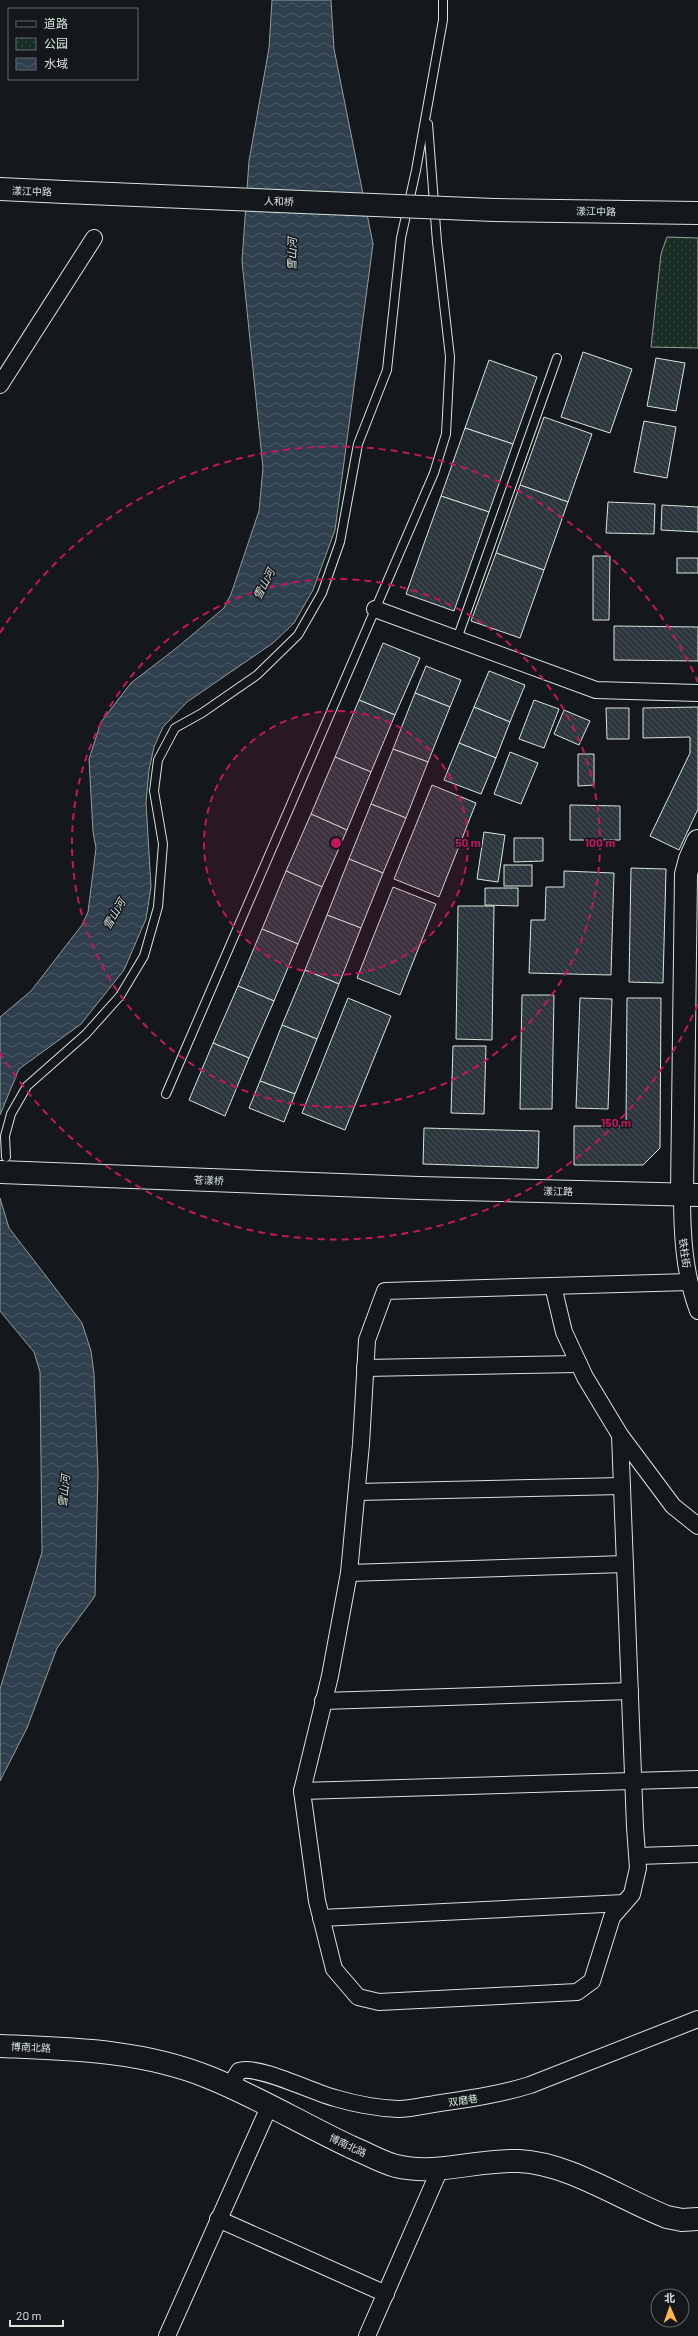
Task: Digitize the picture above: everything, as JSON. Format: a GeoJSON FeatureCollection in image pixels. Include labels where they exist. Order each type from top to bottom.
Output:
{"type":"FeatureCollection","features":[{"type":"Feature","properties":{"kind":"main road","name":"漾江中路"},"geometry":{"type":"LineString","coordinates":[[0,189],[64,192]]}},
{"type":"Feature","properties":{"kind":"main road","name":"人和桥"},"geometry":{"type":"LineString","coordinates":[[64,192],[494,210]]}},
{"type":"Feature","properties":{"kind":"main road","name":"漾江中路"},"geometry":{"type":"LineString","coordinates":[[494,210],[698,213]]}},
{"type":"Feature","properties":{"kind":"main road"},"geometry":{"type":"LineString","coordinates":[[690,1195],[686,874],[698,841]]}},
{"type":"Feature","properties":{"kind":"main road","name":"苍漾桥"},"geometry":{"type":"LineString","coordinates":[[3,1164],[418,1188]]}},
{"type":"Feature","properties":{"kind":"main road","name":"漾江路"},"geometry":{"type":"LineString","coordinates":[[418,1188],[690,1195]]}},
{"type":"Feature","properties":{"kind":"main road","name":"博南北路"},"geometry":{"type":"LineString","coordinates":[[0,2046],[120,2053],[182,2067],[229,2087],[343,2143],[395,2165],[411,2169],[440,2169],[500,2162],[538,2164],[564,2171],[667,2217],[682,2220],[698,2219]]}},
{"type":"Feature","properties":{"kind":"street"},"geometry":{"type":"LineString","coordinates":[[0,385],[94,238]]}},
{"type":"Feature","properties":{"kind":"street"},"geometry":{"type":"LineString","coordinates":[[375,609],[596,690],[698,694]]}},
{"type":"Feature","properties":{"kind":"street","name":"铁柱街"},"geometry":{"type":"LineString","coordinates":[[690,1195],[682,1231],[689,1282],[698,1311]]}},
{"type":"Feature","properties":{"kind":"street"},"geometry":{"type":"LineString","coordinates":[[620,1435],[633,1781],[638,1868],[632,1894],[612,1917],[592,1981],[577,1992],[379,2002],[358,1997],[334,1969],[317,1901],[302,1791],[324,1701],[349,1573],[357,1492],[367,1340],[385,1291],[689,1282]]}},
{"type":"Feature","properties":{"kind":"street"},"geometry":{"type":"LineString","coordinates":[[553,1286],[564,1332],[579,1364],[620,1435],[673,1506],[698,1526]]}},
{"type":"Feature","properties":{"kind":"street"},"geometry":{"type":"LineString","coordinates":[[365,1368],[579,1364]]}},
{"type":"Feature","properties":{"kind":"street"},"geometry":{"type":"LineString","coordinates":[[357,1492],[622,1486]]}},
{"type":"Feature","properties":{"kind":"street"},"geometry":{"type":"LineString","coordinates":[[349,1573],[625,1564]]}},
{"type":"Feature","properties":{"kind":"street"},"geometry":{"type":"LineString","coordinates":[[324,1701],[630,1691]]}},
{"type":"Feature","properties":{"kind":"street"},"geometry":{"type":"LineString","coordinates":[[302,1791],[698,1779]]}},
{"type":"Feature","properties":{"kind":"street"},"geometry":{"type":"LineString","coordinates":[[638,1856],[698,1854]]}},
{"type":"Feature","properties":{"kind":"street"},"geometry":{"type":"LineString","coordinates":[[321,1918],[624,1903]]}},
{"type":"Feature","properties":{"kind":"street","name":"双磨巷"},"geometry":{"type":"LineString","coordinates":[[229,2087],[239,2071],[254,2070],[334,2098],[364,2105],[400,2109],[502,2094],[530,2085],[698,2019]]}},
{"type":"Feature","properties":{"kind":"street"},"geometry":{"type":"LineString","coordinates":[[167,2336],[269,2106]]}},
{"type":"Feature","properties":{"kind":"street"},"geometry":{"type":"LineString","coordinates":[[367,2336],[440,2169]]}},
{"type":"Feature","properties":{"kind":"street"},"geometry":{"type":"LineString","coordinates":[[218,2220],[386,2294]]}},
{"type":"Feature","properties":{"kind":"lane"},"geometry":{"type":"LineString","coordinates":[[3,1164],[10,1114],[26,1086],[86,1034],[120,996],[144,956],[158,907],[163,844],[154,791],[158,760],[175,728],[202,713],[257,676],[298,635],[322,593],[340,542],[358,444],[387,370],[401,238],[427,112],[443,20],[443,0]]}},
{"type":"Feature","properties":{"kind":"lane"},"geometry":{"type":"LineString","coordinates":[[166,1094],[434,473],[446,434],[450,357],[437,242],[427,112]]}},
{"type":"Feature","properties":{"kind":"lane"},"geometry":{"type":"LineString","coordinates":[[457,639],[557,358]]}},
{"type":"Feature","properties":{"kind":"green space"},"geometry":{"type":"Polygon","coordinates":[[[667,237],[698,238],[698,348],[651,347],[661,254],[667,237]]]}},
{"type":"Feature","properties":{"kind":"water","name":"雪山河"},"geometry":{"type":"Polygon","coordinates":[[[272,0],[331,0],[334,49],[373,244],[335,530],[313,590],[294,623],[273,643],[187,702],[163,727],[154,747],[149,770],[146,802],[151,887],[146,919],[124,970],[81,1024],[19,1069],[0,1115],[0,1017],[31,991],[82,925],[88,912],[96,848],[93,832],[89,759],[101,722],[131,683],[179,646],[224,608],[231,594],[259,511],[263,468],[242,261],[249,161],[269,48],[272,0]]]}},
{"type":"Feature","properties":{"kind":"water","name":"雪山河"},"geometry":{"type":"Polygon","coordinates":[[[0,1198],[9,1228],[82,1323],[91,1351],[94,1374],[98,1473],[95,1596],[57,1648],[27,1728],[0,1781],[0,1689],[42,1552],[40,1372],[34,1352],[0,1311],[0,1198]]]}},
{"type":"Feature","properties":{"kind":"building"},"geometry":{"type":"Polygon","coordinates":[[[583,352],[632,369],[610,433],[561,417],[583,352]]]}},
{"type":"Feature","properties":{"kind":"building"},"geometry":{"type":"Polygon","coordinates":[[[656,358],[685,363],[676,411],[647,406],[656,358]]]}},
{"type":"Feature","properties":{"kind":"building"},"geometry":{"type":"Polygon","coordinates":[[[489,360],[537,377],[513,444],[465,428],[489,360]]]}},
{"type":"Feature","properties":{"kind":"building"},"geometry":{"type":"Polygon","coordinates":[[[544,417],[592,434],[568,502],[520,485],[544,417]]]}},
{"type":"Feature","properties":{"kind":"building"},"geometry":{"type":"Polygon","coordinates":[[[644,421],[676,427],[667,478],[634,472],[644,421]]]}},
{"type":"Feature","properties":{"kind":"building"},"geometry":{"type":"Polygon","coordinates":[[[465,428],[513,444],[489,512],[441,496],[465,428]]]}},
{"type":"Feature","properties":{"kind":"building"},"geometry":{"type":"Polygon","coordinates":[[[520,485],[568,502],[544,570],[496,553],[520,485]]]}},
{"type":"Feature","properties":{"kind":"building"},"geometry":{"type":"Polygon","coordinates":[[[441,496],[489,512],[454,611],[406,594],[441,496]]]}},
{"type":"Feature","properties":{"kind":"building"},"geometry":{"type":"Polygon","coordinates":[[[608,502],[655,504],[654,534],[606,533],[608,502]]]}},
{"type":"Feature","properties":{"kind":"building"},"geometry":{"type":"Polygon","coordinates":[[[662,505],[698,507],[698,532],[661,530],[662,505]]]}},
{"type":"Feature","properties":{"kind":"building"},"geometry":{"type":"Polygon","coordinates":[[[496,553],[544,570],[520,638],[471,621],[496,553]]]}},
{"type":"Feature","properties":{"kind":"building"},"geometry":{"type":"Polygon","coordinates":[[[593,556],[610,556],[609,620],[593,620],[593,556]]]}},
{"type":"Feature","properties":{"kind":"building"},"geometry":{"type":"Polygon","coordinates":[[[677,558],[698,558],[698,573],[677,573],[677,558]]]}},
{"type":"Feature","properties":{"kind":"building"},"geometry":{"type":"Polygon","coordinates":[[[614,626],[698,627],[698,661],[614,660],[614,626]]]}},
{"type":"Feature","properties":{"kind":"building"},"geometry":{"type":"Polygon","coordinates":[[[383,643],[420,658],[395,715],[359,700],[383,643]]]}},
{"type":"Feature","properties":{"kind":"building"},"geometry":{"type":"Polygon","coordinates":[[[426,666],[461,680],[450,707],[415,693],[426,666]]]}},
{"type":"Feature","properties":{"kind":"building"},"geometry":{"type":"Polygon","coordinates":[[[489,671],[525,685],[510,722],[474,707],[489,671]]]}},
{"type":"Feature","properties":{"kind":"building"},"geometry":{"type":"Polygon","coordinates":[[[415,693],[450,707],[428,762],[393,749],[415,693]]]}},
{"type":"Feature","properties":{"kind":"building"},"geometry":{"type":"Polygon","coordinates":[[[359,700],[395,715],[371,772],[335,757],[359,700]]]}},
{"type":"Feature","properties":{"kind":"building"},"geometry":{"type":"Polygon","coordinates":[[[534,700],[559,709],[544,748],[519,739],[534,700]]]}},
{"type":"Feature","properties":{"kind":"building"},"geometry":{"type":"Polygon","coordinates":[[[474,707],[510,722],[496,758],[459,743],[474,707]]]}},
{"type":"Feature","properties":{"kind":"building"},"geometry":{"type":"Polygon","coordinates":[[[698,707],[698,809],[679,850],[650,836],[690,753],[690,737],[643,738],[643,708],[698,707]]]}},
{"type":"Feature","properties":{"kind":"building"},"geometry":{"type":"Polygon","coordinates":[[[606,708],[629,708],[629,739],[607,739],[606,708]]]}},
{"type":"Feature","properties":{"kind":"building"},"geometry":{"type":"Polygon","coordinates":[[[564,710],[590,721],[579,745],[554,734],[564,710]]]}},
{"type":"Feature","properties":{"kind":"building"},"geometry":{"type":"Polygon","coordinates":[[[459,743],[496,758],[481,794],[444,780],[459,743]]]}},
{"type":"Feature","properties":{"kind":"building"},"geometry":{"type":"Polygon","coordinates":[[[393,749],[428,762],[406,818],[371,804],[393,749]]]}},
{"type":"Feature","properties":{"kind":"building"},"geometry":{"type":"Polygon","coordinates":[[[510,752],[538,763],[521,804],[494,794],[510,752]]]}},
{"type":"Feature","properties":{"kind":"building"},"geometry":{"type":"Polygon","coordinates":[[[578,754],[594,754],[594,785],[578,786],[578,754]]]}},
{"type":"Feature","properties":{"kind":"building"},"geometry":{"type":"Polygon","coordinates":[[[335,757],[371,772],[347,830],[311,814],[335,757]]]}},
{"type":"Feature","properties":{"kind":"building"},"geometry":{"type":"Polygon","coordinates":[[[432,785],[476,803],[439,897],[394,879],[432,785]]]}},
{"type":"Feature","properties":{"kind":"building"},"geometry":{"type":"Polygon","coordinates":[[[371,804],[406,818],[383,873],[349,859],[371,804]]]}},
{"type":"Feature","properties":{"kind":"building"},"geometry":{"type":"Polygon","coordinates":[[[570,805],[620,806],[620,840],[570,840],[570,805]]]}},
{"type":"Feature","properties":{"kind":"building"},"geometry":{"type":"Polygon","coordinates":[[[311,814],[347,830],[322,887],[286,871],[311,814]]]}},
{"type":"Feature","properties":{"kind":"building"},"geometry":{"type":"Polygon","coordinates":[[[484,832],[505,835],[498,882],[477,879],[484,832]]]}},
{"type":"Feature","properties":{"kind":"building"},"geometry":{"type":"Polygon","coordinates":[[[514,838],[543,838],[543,861],[514,862],[514,838]]]}},
{"type":"Feature","properties":{"kind":"building"},"geometry":{"type":"Polygon","coordinates":[[[349,859],[383,873],[361,928],[327,915],[349,859]]]}},
{"type":"Feature","properties":{"kind":"building"},"geometry":{"type":"Polygon","coordinates":[[[504,865],[532,865],[532,886],[504,886],[504,865]]]}},
{"type":"Feature","properties":{"kind":"building"},"geometry":{"type":"Polygon","coordinates":[[[631,868],[666,869],[663,983],[629,982],[631,868]]]}},
{"type":"Feature","properties":{"kind":"building"},"geometry":{"type":"Polygon","coordinates":[[[286,871],[322,887],[298,944],[262,929],[286,871]]]}},
{"type":"Feature","properties":{"kind":"building"},"geometry":{"type":"Polygon","coordinates":[[[564,871],[614,873],[611,975],[529,973],[531,920],[545,920],[546,887],[564,887],[564,871]]]}},
{"type":"Feature","properties":{"kind":"building"},"geometry":{"type":"Polygon","coordinates":[[[393,887],[436,904],[400,995],[357,978],[393,887]]]}},
{"type":"Feature","properties":{"kind":"building"},"geometry":{"type":"Polygon","coordinates":[[[485,888],[518,888],[518,906],[485,905],[485,888]]]}},
{"type":"Feature","properties":{"kind":"building"},"geometry":{"type":"Polygon","coordinates":[[[458,906],[494,906],[492,1040],[456,1039],[458,906]]]}},
{"type":"Feature","properties":{"kind":"building"},"geometry":{"type":"Polygon","coordinates":[[[327,915],[361,928],[339,984],[305,970],[327,915]]]}},
{"type":"Feature","properties":{"kind":"building"},"geometry":{"type":"Polygon","coordinates":[[[262,929],[298,944],[274,1001],[238,986],[262,929]]]}},
{"type":"Feature","properties":{"kind":"building"},"geometry":{"type":"Polygon","coordinates":[[[305,970],[339,984],[317,1039],[282,1025],[305,970]]]}},
{"type":"Feature","properties":{"kind":"building"},"geometry":{"type":"Polygon","coordinates":[[[238,986],[274,1001],[249,1058],[213,1043],[238,986]]]}},
{"type":"Feature","properties":{"kind":"building"},"geometry":{"type":"Polygon","coordinates":[[[522,995],[554,995],[552,1109],[520,1109],[522,995]]]}},
{"type":"Feature","properties":{"kind":"building"},"geometry":{"type":"Polygon","coordinates":[[[348,998],[391,1016],[345,1130],[302,1113],[348,998]]]}},
{"type":"Feature","properties":{"kind":"building"},"geometry":{"type":"Polygon","coordinates":[[[580,998],[612,999],[608,1109],[576,1108],[580,998]]]}},
{"type":"Feature","properties":{"kind":"building"},"geometry":{"type":"Polygon","coordinates":[[[627,998],[661,998],[660,1148],[643,1165],[574,1165],[574,1126],[626,1126],[627,998]]]}},
{"type":"Feature","properties":{"kind":"building"},"geometry":{"type":"Polygon","coordinates":[[[282,1025],[317,1039],[295,1094],[260,1081],[282,1025]]]}},
{"type":"Feature","properties":{"kind":"building"},"geometry":{"type":"Polygon","coordinates":[[[213,1043],[249,1058],[225,1116],[189,1100],[213,1043]]]}},
{"type":"Feature","properties":{"kind":"building"},"geometry":{"type":"Polygon","coordinates":[[[453,1046],[486,1046],[484,1114],[451,1113],[453,1046]]]}},
{"type":"Feature","properties":{"kind":"building"},"geometry":{"type":"Polygon","coordinates":[[[260,1081],[295,1094],[284,1122],[249,1108],[260,1081]]]}},
{"type":"Feature","properties":{"kind":"building"},"geometry":{"type":"Polygon","coordinates":[[[424,1128],[539,1131],[538,1168],[423,1164],[424,1128]]]}}]}
